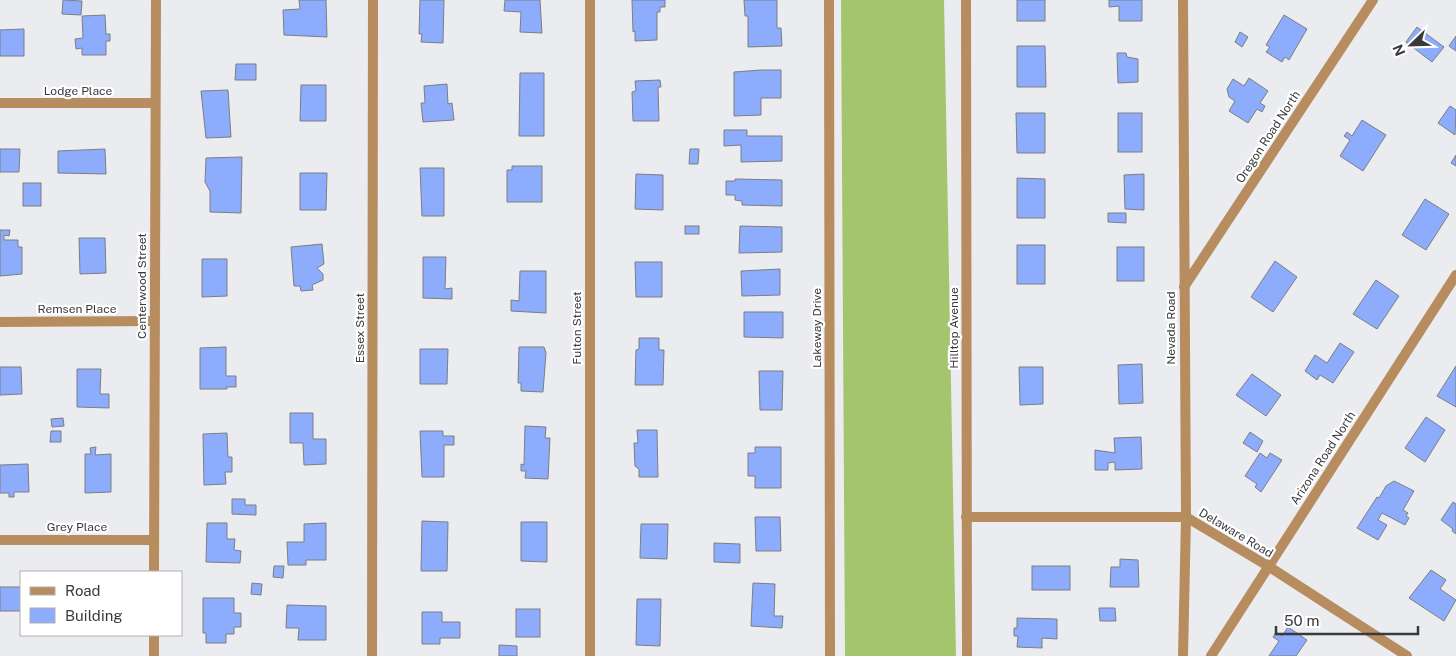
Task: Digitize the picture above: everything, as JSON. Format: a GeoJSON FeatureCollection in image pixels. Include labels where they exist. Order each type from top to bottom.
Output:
{"type":"FeatureCollection","features":[{"type":"Feature","properties":{"kind":"street","name":"Centerwood Street"},"geometry":{"type":"LineString","coordinates":[[154,571],[156,0]]}},
{"type":"Feature","properties":{"kind":"street","name":"Essex Street"},"geometry":{"type":"LineString","coordinates":[[372,0],[372,656]]}},
{"type":"Feature","properties":{"kind":"street","name":"Fulton Street"},"geometry":{"type":"LineString","coordinates":[[590,0],[590,656]]}},
{"type":"Feature","properties":{"kind":"street","name":"Lakeway Drive"},"geometry":{"type":"LineString","coordinates":[[829,0],[830,656]]}},
{"type":"Feature","properties":{"kind":"street","name":"Hilltop Avenue"},"geometry":{"type":"LineString","coordinates":[[966,0],[967,656]]}},
{"type":"Feature","properties":{"kind":"street","name":"Nevada Road"},"geometry":{"type":"LineString","coordinates":[[1183,0],[1186,517],[1183,656]]}},
{"type":"Feature","properties":{"kind":"street","name":"Oregon Road North"},"geometry":{"type":"LineString","coordinates":[[1184,288],[1373,0]]}},
{"type":"Feature","properties":{"kind":"street","name":"Lodge Place"},"geometry":{"type":"LineString","coordinates":[[0,103],[155,103]]}},
{"type":"Feature","properties":{"kind":"street","name":"Arizona Road North"},"geometry":{"type":"LineString","coordinates":[[1212,656],[1456,275]]}},
{"type":"Feature","properties":{"kind":"street","name":"Remsen Place"},"geometry":{"type":"LineString","coordinates":[[0,322],[154,321]]}},
{"type":"Feature","properties":{"kind":"street","name":"Delaware Road"},"geometry":{"type":"LineString","coordinates":[[966,517],[1186,517],[1268,566],[1407,656]]}},
{"type":"Feature","properties":{"kind":"street","name":"Grey Place"},"geometry":{"type":"LineString","coordinates":[[0,540],[154,540]]}},
{"type":"Feature","properties":{"kind":"street"},"geometry":{"type":"LineString","coordinates":[[154,636],[154,656]]}},
{"type":"Feature","properties":{"kind":"green space"},"geometry":{"type":"Polygon","coordinates":[[[841,0],[944,0],[956,656],[845,656],[841,0]]]}},
{"type":"Feature","properties":{"kind":"building"},"geometry":{"type":"Polygon","coordinates":[[[63,0],[82,1],[81,15],[62,14],[63,0]]]}},
{"type":"Feature","properties":{"kind":"building"},"geometry":{"type":"Polygon","coordinates":[[[299,0],[326,0],[327,37],[284,35],[283,10],[300,9],[299,0]]]}},
{"type":"Feature","properties":{"kind":"building"},"geometry":{"type":"Polygon","coordinates":[[[420,0],[444,0],[443,43],[421,42],[422,34],[419,34],[420,0]]]}},
{"type":"Feature","properties":{"kind":"building"},"geometry":{"type":"Polygon","coordinates":[[[505,0],[540,0],[542,33],[520,32],[521,12],[504,11],[505,0]]]}},
{"type":"Feature","properties":{"kind":"building"},"geometry":{"type":"Polygon","coordinates":[[[632,0],[665,0],[665,7],[660,7],[660,12],[657,12],[657,40],[635,41],[632,0]]]}},
{"type":"Feature","properties":{"kind":"building"},"geometry":{"type":"Polygon","coordinates":[[[744,0],[777,0],[777,28],[781,28],[782,46],[748,47],[748,16],[745,16],[744,0]]]}},
{"type":"Feature","properties":{"kind":"building"},"geometry":{"type":"Polygon","coordinates":[[[1017,0],[1045,0],[1045,21],[1017,21],[1017,0]]]}},
{"type":"Feature","properties":{"kind":"building"},"geometry":{"type":"Polygon","coordinates":[[[1109,0],[1142,0],[1142,21],[1119,21],[1119,6],[1109,7],[1109,0]]]}},
{"type":"Feature","properties":{"kind":"building"},"geometry":{"type":"Polygon","coordinates":[[[105,15],[106,34],[110,34],[110,41],[106,41],[106,55],[82,55],[82,48],[76,49],[75,39],[83,38],[82,16],[105,15]]]}},
{"type":"Feature","properties":{"kind":"building"},"geometry":{"type":"Polygon","coordinates":[[[1284,15],[1307,29],[1289,60],[1285,57],[1282,62],[1266,52],[1270,47],[1266,45],[1284,15]]]}},
{"type":"Feature","properties":{"kind":"building"},"geometry":{"type":"Polygon","coordinates":[[[1417,27],[1444,47],[1432,62],[1406,42],[1417,27]]]}},
{"type":"Feature","properties":{"kind":"building"},"geometry":{"type":"Polygon","coordinates":[[[24,29],[24,56],[0,56],[0,30],[24,29]]]}},
{"type":"Feature","properties":{"kind":"building"},"geometry":{"type":"Polygon","coordinates":[[[1240,32],[1248,37],[1242,47],[1235,42],[1240,32]]]}},
{"type":"Feature","properties":{"kind":"building"},"geometry":{"type":"Polygon","coordinates":[[[1456,36],[1456,51],[1449,46],[1456,36]]]}},
{"type":"Feature","properties":{"kind":"building"},"geometry":{"type":"Polygon","coordinates":[[[1017,46],[1045,46],[1046,87],[1017,87],[1017,46]]]}},
{"type":"Feature","properties":{"kind":"building"},"geometry":{"type":"Polygon","coordinates":[[[1117,53],[1126,53],[1127,57],[1138,59],[1138,82],[1118,83],[1117,53]]]}},
{"type":"Feature","properties":{"kind":"building"},"geometry":{"type":"Polygon","coordinates":[[[236,64],[256,64],[256,80],[235,80],[236,64]]]}},
{"type":"Feature","properties":{"kind":"building"},"geometry":{"type":"Polygon","coordinates":[[[781,70],[781,98],[761,98],[761,115],[734,116],[734,72],[781,70]]]}},
{"type":"Feature","properties":{"kind":"building"},"geometry":{"type":"Polygon","coordinates":[[[520,73],[544,73],[544,136],[519,136],[520,73]]]}},
{"type":"Feature","properties":{"kind":"building"},"geometry":{"type":"Polygon","coordinates":[[[1249,78],[1268,91],[1260,103],[1265,106],[1262,112],[1257,109],[1248,123],[1229,111],[1235,101],[1229,97],[1227,89],[1233,79],[1244,86],[1249,78]]]}},
{"type":"Feature","properties":{"kind":"building"},"geometry":{"type":"Polygon","coordinates":[[[660,80],[661,87],[658,87],[659,121],[633,121],[632,92],[636,91],[635,81],[660,80]]]}},
{"type":"Feature","properties":{"kind":"building"},"geometry":{"type":"Polygon","coordinates":[[[447,84],[448,104],[452,103],[454,120],[423,122],[421,103],[425,103],[424,86],[447,84]]]}},
{"type":"Feature","properties":{"kind":"building"},"geometry":{"type":"Polygon","coordinates":[[[301,85],[326,85],[326,121],[300,121],[301,85]]]}},
{"type":"Feature","properties":{"kind":"building"},"geometry":{"type":"Polygon","coordinates":[[[228,90],[231,137],[206,138],[201,91],[228,90]]]}},
{"type":"Feature","properties":{"kind":"building"},"geometry":{"type":"Polygon","coordinates":[[[1450,106],[1456,110],[1455,135],[1438,123],[1450,106]]]}},
{"type":"Feature","properties":{"kind":"building"},"geometry":{"type":"Polygon","coordinates":[[[1016,113],[1045,113],[1045,153],[1017,153],[1016,113]]]}},
{"type":"Feature","properties":{"kind":"building"},"geometry":{"type":"Polygon","coordinates":[[[1118,113],[1142,113],[1142,152],[1118,152],[1118,113]]]}},
{"type":"Feature","properties":{"kind":"building"},"geometry":{"type":"Polygon","coordinates":[[[1362,120],[1386,135],[1363,171],[1340,156],[1350,140],[1344,136],[1347,132],[1352,136],[1362,120]]]}},
{"type":"Feature","properties":{"kind":"building"},"geometry":{"type":"Polygon","coordinates":[[[724,130],[747,130],[747,136],[782,136],[782,161],[741,162],[741,145],[724,146],[724,130]]]}},
{"type":"Feature","properties":{"kind":"building"},"geometry":{"type":"Polygon","coordinates":[[[0,149],[20,149],[19,172],[0,172],[0,149]]]}},
{"type":"Feature","properties":{"kind":"building"},"geometry":{"type":"Polygon","coordinates":[[[105,149],[106,174],[58,173],[58,151],[105,149]]]}},
{"type":"Feature","properties":{"kind":"building"},"geometry":{"type":"Polygon","coordinates":[[[690,149],[699,149],[698,164],[689,164],[690,149]]]}},
{"type":"Feature","properties":{"kind":"building"},"geometry":{"type":"Polygon","coordinates":[[[1456,155],[1456,166],[1451,163],[1456,155]]]}},
{"type":"Feature","properties":{"kind":"building"},"geometry":{"type":"Polygon","coordinates":[[[242,157],[241,213],[210,212],[210,191],[205,182],[206,158],[242,157]]]}},
{"type":"Feature","properties":{"kind":"building"},"geometry":{"type":"Polygon","coordinates":[[[512,166],[542,166],[542,202],[507,202],[507,170],[512,170],[512,166]]]}},
{"type":"Feature","properties":{"kind":"building"},"geometry":{"type":"Polygon","coordinates":[[[420,168],[444,168],[444,216],[422,216],[420,168]]]}},
{"type":"Feature","properties":{"kind":"building"},"geometry":{"type":"Polygon","coordinates":[[[300,173],[327,173],[326,210],[300,210],[300,173]]]}},
{"type":"Feature","properties":{"kind":"building"},"geometry":{"type":"Polygon","coordinates":[[[636,174],[663,175],[663,210],[635,209],[636,174]]]}},
{"type":"Feature","properties":{"kind":"building"},"geometry":{"type":"Polygon","coordinates":[[[1144,174],[1144,210],[1125,209],[1124,175],[1144,174]]]}},
{"type":"Feature","properties":{"kind":"building"},"geometry":{"type":"Polygon","coordinates":[[[1017,178],[1045,179],[1045,218],[1017,218],[1017,178]]]}},
{"type":"Feature","properties":{"kind":"building"},"geometry":{"type":"Polygon","coordinates":[[[735,179],[782,180],[782,206],[742,205],[742,201],[735,200],[735,195],[726,195],[726,181],[735,181],[735,179]]]}},
{"type":"Feature","properties":{"kind":"building"},"geometry":{"type":"Polygon","coordinates":[[[23,183],[41,183],[41,206],[23,206],[23,183]]]}},
{"type":"Feature","properties":{"kind":"building"},"geometry":{"type":"Polygon","coordinates":[[[1425,199],[1449,214],[1426,250],[1402,235],[1425,199]]]}},
{"type":"Feature","properties":{"kind":"building"},"geometry":{"type":"Polygon","coordinates":[[[1108,213],[1126,213],[1126,223],[1108,222],[1108,213]]]}},
{"type":"Feature","properties":{"kind":"building"},"geometry":{"type":"Polygon","coordinates":[[[685,226],[699,226],[699,234],[685,234],[685,226]]]}},
{"type":"Feature","properties":{"kind":"building"},"geometry":{"type":"Polygon","coordinates":[[[740,226],[782,227],[782,252],[739,253],[740,226]]]}},
{"type":"Feature","properties":{"kind":"building"},"geometry":{"type":"Polygon","coordinates":[[[0,230],[10,230],[9,236],[4,235],[4,240],[18,240],[18,247],[22,247],[22,274],[0,276],[0,230]]]}},
{"type":"Feature","properties":{"kind":"building"},"geometry":{"type":"Polygon","coordinates":[[[79,238],[105,238],[106,273],[80,274],[79,238]]]}},
{"type":"Feature","properties":{"kind":"building"},"geometry":{"type":"Polygon","coordinates":[[[322,244],[324,264],[317,268],[323,274],[323,280],[312,285],[313,290],[301,291],[300,286],[294,286],[291,247],[322,244]]]}},
{"type":"Feature","properties":{"kind":"building"},"geometry":{"type":"Polygon","coordinates":[[[1017,245],[1045,245],[1045,284],[1017,284],[1017,245]]]}},
{"type":"Feature","properties":{"kind":"building"},"geometry":{"type":"Polygon","coordinates":[[[1117,247],[1144,247],[1144,281],[1117,281],[1117,247]]]}},
{"type":"Feature","properties":{"kind":"building"},"geometry":{"type":"Polygon","coordinates":[[[423,257],[446,257],[445,289],[452,288],[452,299],[423,298],[423,257]]]}},
{"type":"Feature","properties":{"kind":"building"},"geometry":{"type":"Polygon","coordinates":[[[202,259],[227,259],[227,296],[202,297],[202,259]]]}},
{"type":"Feature","properties":{"kind":"building"},"geometry":{"type":"Polygon","coordinates":[[[1275,261],[1297,277],[1273,312],[1251,297],[1275,261]]]}},
{"type":"Feature","properties":{"kind":"building"},"geometry":{"type":"Polygon","coordinates":[[[635,262],[662,262],[662,297],[636,297],[635,262]]]}},
{"type":"Feature","properties":{"kind":"building"},"geometry":{"type":"Polygon","coordinates":[[[780,269],[780,295],[742,296],[741,271],[780,269]]]}},
{"type":"Feature","properties":{"kind":"building"},"geometry":{"type":"Polygon","coordinates":[[[520,271],[546,271],[546,313],[511,311],[511,300],[519,301],[520,271]]]}},
{"type":"Feature","properties":{"kind":"building"},"geometry":{"type":"Polygon","coordinates":[[[1376,280],[1399,296],[1377,329],[1353,314],[1376,280]]]}},
{"type":"Feature","properties":{"kind":"building"},"geometry":{"type":"Polygon","coordinates":[[[744,312],[783,312],[783,338],[744,337],[744,312]]]}},
{"type":"Feature","properties":{"kind":"building"},"geometry":{"type":"Polygon","coordinates":[[[639,338],[659,338],[659,350],[664,350],[663,385],[635,385],[636,350],[639,349],[639,338]]]}},
{"type":"Feature","properties":{"kind":"building"},"geometry":{"type":"Polygon","coordinates":[[[1340,343],[1354,352],[1333,383],[1320,375],[1317,380],[1305,371],[1315,355],[1327,363],[1340,343]]]}},
{"type":"Feature","properties":{"kind":"building"},"geometry":{"type":"Polygon","coordinates":[[[226,347],[226,376],[236,376],[236,387],[200,389],[200,348],[226,347]]]}},
{"type":"Feature","properties":{"kind":"building"},"geometry":{"type":"Polygon","coordinates":[[[519,347],[544,347],[546,353],[543,392],[521,391],[521,383],[518,383],[519,347]]]}},
{"type":"Feature","properties":{"kind":"building"},"geometry":{"type":"Polygon","coordinates":[[[420,349],[448,349],[447,384],[420,384],[420,349]]]}},
{"type":"Feature","properties":{"kind":"building"},"geometry":{"type":"Polygon","coordinates":[[[1142,364],[1143,403],[1119,404],[1118,365],[1142,364]]]}},
{"type":"Feature","properties":{"kind":"building"},"geometry":{"type":"Polygon","coordinates":[[[1456,366],[1456,407],[1437,396],[1456,366]]]}},
{"type":"Feature","properties":{"kind":"building"},"geometry":{"type":"Polygon","coordinates":[[[0,367],[21,367],[22,394],[0,395],[0,367]]]}},
{"type":"Feature","properties":{"kind":"building"},"geometry":{"type":"Polygon","coordinates":[[[1019,367],[1043,367],[1043,404],[1020,405],[1019,367]]]}},
{"type":"Feature","properties":{"kind":"building"},"geometry":{"type":"Polygon","coordinates":[[[77,369],[101,369],[100,394],[109,394],[109,408],[77,407],[77,369]]]}},
{"type":"Feature","properties":{"kind":"building"},"geometry":{"type":"Polygon","coordinates":[[[759,371],[783,371],[782,410],[760,410],[759,371]]]}},
{"type":"Feature","properties":{"kind":"building"},"geometry":{"type":"Polygon","coordinates":[[[1252,374],[1281,395],[1266,416],[1236,395],[1252,374]]]}},
{"type":"Feature","properties":{"kind":"building"},"geometry":{"type":"Polygon","coordinates":[[[290,413],[313,413],[313,439],[326,439],[326,464],[304,465],[303,443],[290,443],[290,413]]]}},
{"type":"Feature","properties":{"kind":"building"},"geometry":{"type":"Polygon","coordinates":[[[1426,417],[1445,430],[1425,462],[1405,448],[1426,417]]]}},
{"type":"Feature","properties":{"kind":"building"},"geometry":{"type":"Polygon","coordinates":[[[63,418],[64,426],[52,427],[51,419],[63,418]]]}},
{"type":"Feature","properties":{"kind":"building"},"geometry":{"type":"Polygon","coordinates":[[[525,426],[546,427],[545,438],[550,438],[548,479],[525,478],[526,471],[521,471],[521,464],[524,465],[525,426]]]}},
{"type":"Feature","properties":{"kind":"building"},"geometry":{"type":"Polygon","coordinates":[[[637,430],[657,430],[658,477],[639,477],[639,469],[635,466],[634,443],[638,443],[637,430]]]}},
{"type":"Feature","properties":{"kind":"building"},"geometry":{"type":"Polygon","coordinates":[[[51,431],[61,431],[61,442],[50,442],[51,431]]]}},
{"type":"Feature","properties":{"kind":"building"},"geometry":{"type":"Polygon","coordinates":[[[420,431],[443,431],[443,436],[454,436],[454,445],[444,445],[444,477],[422,477],[420,431]]]}},
{"type":"Feature","properties":{"kind":"building"},"geometry":{"type":"Polygon","coordinates":[[[1250,432],[1263,441],[1257,452],[1243,443],[1250,432]]]}},
{"type":"Feature","properties":{"kind":"building"},"geometry":{"type":"Polygon","coordinates":[[[227,433],[228,457],[232,457],[232,472],[225,472],[226,484],[204,485],[203,434],[227,433]]]}},
{"type":"Feature","properties":{"kind":"building"},"geometry":{"type":"Polygon","coordinates":[[[1141,437],[1142,469],[1115,470],[1115,462],[1108,463],[1108,470],[1095,470],[1095,450],[1115,453],[1114,438],[1141,437]]]}},
{"type":"Feature","properties":{"kind":"building"},"geometry":{"type":"Polygon","coordinates":[[[96,447],[95,455],[111,454],[111,492],[85,493],[85,454],[91,454],[90,448],[96,447]]]}},
{"type":"Feature","properties":{"kind":"building"},"geometry":{"type":"Polygon","coordinates":[[[755,447],[781,447],[781,488],[755,488],[755,476],[748,476],[748,453],[755,453],[755,447]]]}},
{"type":"Feature","properties":{"kind":"building"},"geometry":{"type":"Polygon","coordinates":[[[1260,453],[1267,458],[1270,453],[1282,460],[1261,492],[1255,487],[1257,484],[1245,476],[1260,453]]]}},
{"type":"Feature","properties":{"kind":"building"},"geometry":{"type":"Polygon","coordinates":[[[28,464],[29,492],[14,492],[14,497],[9,497],[9,493],[0,493],[0,465],[28,464]]]}},
{"type":"Feature","properties":{"kind":"building"},"geometry":{"type":"Polygon","coordinates":[[[1394,481],[1414,491],[1403,510],[1408,513],[1406,516],[1409,518],[1405,525],[1382,513],[1378,520],[1387,525],[1378,540],[1357,528],[1377,497],[1379,498],[1386,486],[1394,481]]]}},
{"type":"Feature","properties":{"kind":"building"},"geometry":{"type":"Polygon","coordinates":[[[232,499],[245,499],[245,505],[256,505],[256,515],[232,514],[232,499]]]}},
{"type":"Feature","properties":{"kind":"building"},"geometry":{"type":"Polygon","coordinates":[[[1453,502],[1456,504],[1456,534],[1452,531],[1453,529],[1441,520],[1453,502]]]}},
{"type":"Feature","properties":{"kind":"building"},"geometry":{"type":"Polygon","coordinates":[[[755,517],[780,517],[781,551],[756,551],[755,517]]]}},
{"type":"Feature","properties":{"kind":"building"},"geometry":{"type":"Polygon","coordinates":[[[422,521],[448,522],[447,571],[421,571],[422,521]]]}},
{"type":"Feature","properties":{"kind":"building"},"geometry":{"type":"Polygon","coordinates":[[[521,522],[547,522],[547,562],[521,561],[521,522]]]}},
{"type":"Feature","properties":{"kind":"building"},"geometry":{"type":"Polygon","coordinates":[[[207,523],[227,523],[227,539],[235,539],[234,550],[241,551],[240,563],[206,562],[207,523]]]}},
{"type":"Feature","properties":{"kind":"building"},"geometry":{"type":"Polygon","coordinates":[[[326,523],[326,560],[306,560],[306,565],[288,565],[287,542],[304,542],[304,524],[326,523]]]}},
{"type":"Feature","properties":{"kind":"building"},"geometry":{"type":"Polygon","coordinates":[[[641,524],[668,524],[667,559],[640,558],[641,524]]]}},
{"type":"Feature","properties":{"kind":"building"},"geometry":{"type":"Polygon","coordinates":[[[714,543],[740,544],[740,563],[714,562],[714,543]]]}},
{"type":"Feature","properties":{"kind":"building"},"geometry":{"type":"Polygon","coordinates":[[[1120,559],[1138,560],[1139,587],[1110,587],[1111,567],[1120,567],[1120,559]]]}},
{"type":"Feature","properties":{"kind":"building"},"geometry":{"type":"Polygon","coordinates":[[[274,566],[284,566],[283,578],[273,577],[274,566]]]}},
{"type":"Feature","properties":{"kind":"building"},"geometry":{"type":"Polygon","coordinates":[[[1032,566],[1070,566],[1070,590],[1032,590],[1032,566]]]}},
{"type":"Feature","properties":{"kind":"building"},"geometry":{"type":"Polygon","coordinates":[[[1431,570],[1446,580],[1440,589],[1456,600],[1444,621],[1409,598],[1431,570]]]}},
{"type":"Feature","properties":{"kind":"building"},"geometry":{"type":"Polygon","coordinates":[[[252,583],[262,584],[261,595],[251,594],[252,583]]]}},
{"type":"Feature","properties":{"kind":"building"},"geometry":{"type":"Polygon","coordinates":[[[753,583],[775,584],[774,616],[783,616],[782,628],[751,626],[753,583]]]}},
{"type":"Feature","properties":{"kind":"building"},"geometry":{"type":"Polygon","coordinates":[[[0,587],[20,587],[20,611],[0,611],[0,587]]]}},
{"type":"Feature","properties":{"kind":"building"},"geometry":{"type":"Polygon","coordinates":[[[203,598],[234,598],[234,613],[241,613],[241,627],[234,627],[234,634],[226,634],[226,643],[206,643],[206,633],[203,633],[203,598]]]}},
{"type":"Feature","properties":{"kind":"building"},"geometry":{"type":"Polygon","coordinates":[[[637,599],[661,599],[660,646],[636,645],[637,599]]]}},
{"type":"Feature","properties":{"kind":"building"},"geometry":{"type":"Polygon","coordinates":[[[287,605],[326,606],[326,640],[298,640],[299,628],[286,628],[287,605]]]}},
{"type":"Feature","properties":{"kind":"building"},"geometry":{"type":"Polygon","coordinates":[[[1099,608],[1115,608],[1116,621],[1100,621],[1099,608]]]}},
{"type":"Feature","properties":{"kind":"building"},"geometry":{"type":"Polygon","coordinates":[[[516,609],[540,609],[540,637],[516,637],[516,609]]]}},
{"type":"Feature","properties":{"kind":"building"},"geometry":{"type":"Polygon","coordinates":[[[422,612],[442,612],[442,622],[460,622],[460,638],[440,638],[440,644],[422,644],[422,612]]]}},
{"type":"Feature","properties":{"kind":"building"},"geometry":{"type":"Polygon","coordinates":[[[1017,618],[1057,619],[1057,639],[1042,638],[1042,648],[1017,647],[1018,636],[1014,636],[1014,628],[1017,628],[1017,618]]]}},
{"type":"Feature","properties":{"kind":"building"},"geometry":{"type":"Polygon","coordinates":[[[1288,627],[1307,640],[1296,656],[1269,656],[1279,641],[1273,637],[1276,632],[1282,636],[1288,627]]]}},
{"type":"Feature","properties":{"kind":"building"},"geometry":{"type":"Polygon","coordinates":[[[499,645],[517,646],[517,656],[499,656],[499,645]]]}}]}
